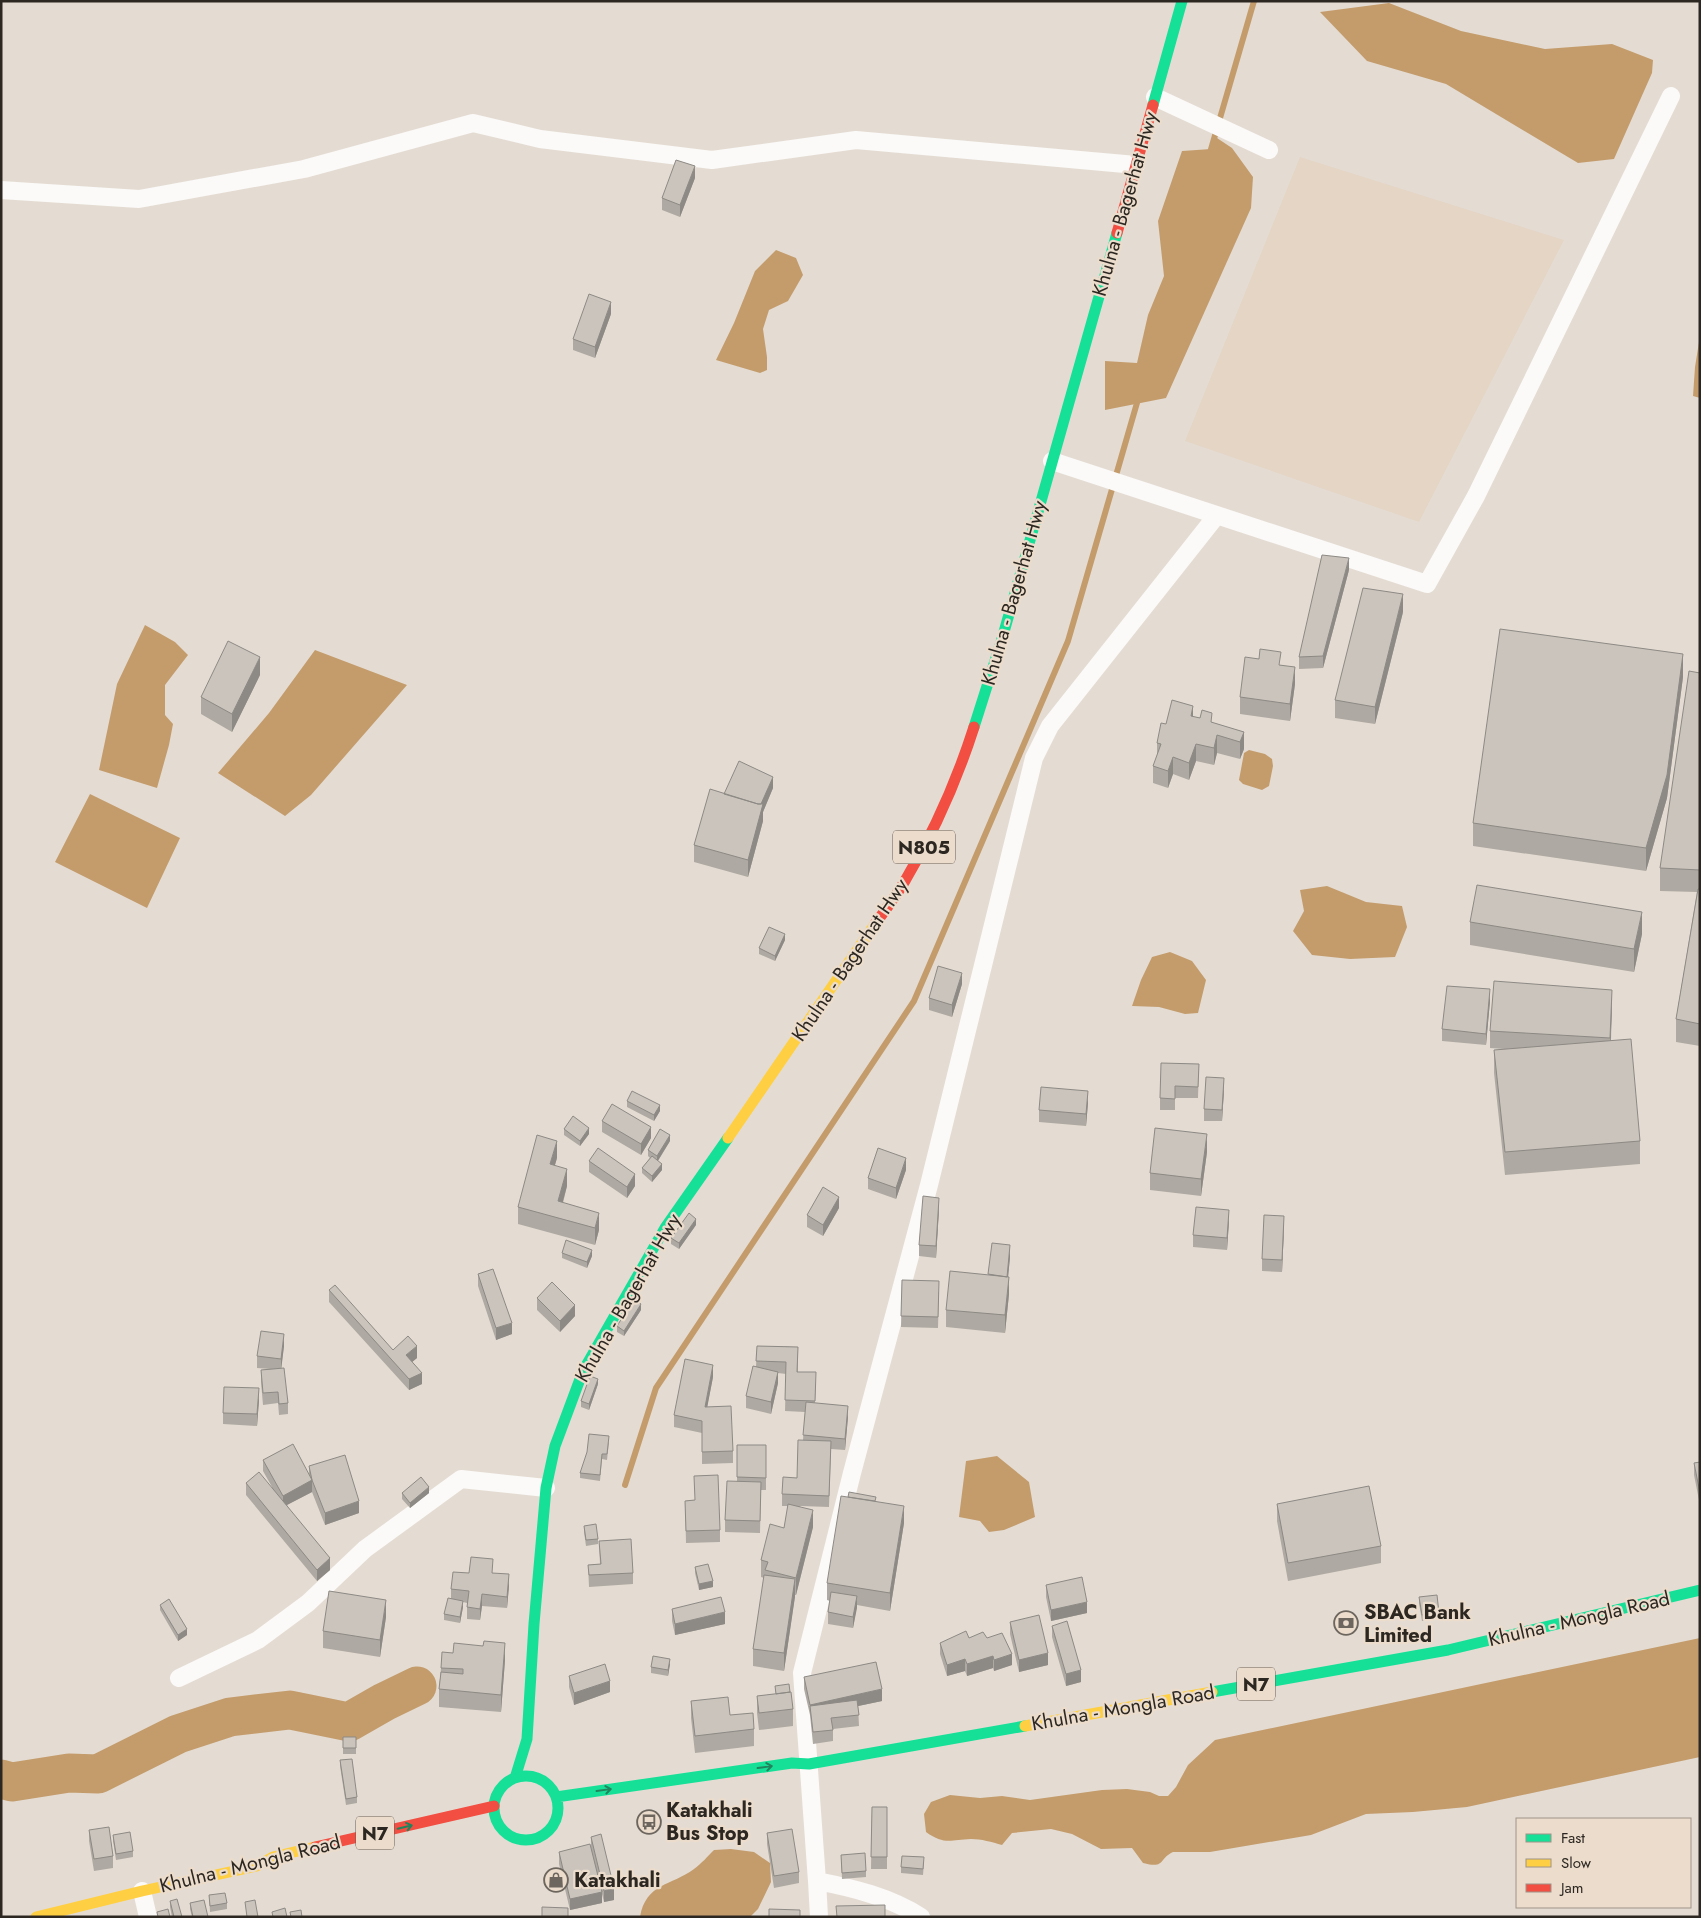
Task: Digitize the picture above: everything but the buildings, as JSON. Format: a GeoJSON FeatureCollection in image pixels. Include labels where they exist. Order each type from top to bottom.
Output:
{"type":"FeatureCollection","features":[{"type":"Feature","properties":{"kind":"highway","name":"Khulna - Bagerhat Hwy"},"geometry":{"type":"LineString","coordinates":[[527,1739],[534,1624],[546,1488],[555,1446],[583,1371],[665,1228],[906,880],[935,825],[964,759],[1002,639],[1182,1]]}},
{"type":"Feature","properties":{"kind":"highway","name":"Khulna - Mongla Road"},"geometry":{"type":"LineString","coordinates":[[556,1797],[792,1763],[809,1764],[1448,1650],[1700,1590]]}},
{"type":"Feature","properties":{"kind":"highway"},"geometry":{"type":"LineString","coordinates":[[527,1739],[539,1779]]}},
{"type":"Feature","properties":{"kind":"highway"},"geometry":{"type":"LineString","coordinates":[[515,1778],[527,1739]]}},
{"type":"Feature","properties":{"kind":"highway"},"geometry":{"type":"LineString","coordinates":[[793,1776],[809,1764]]}},
{"type":"Feature","properties":{"kind":"highway"},"geometry":{"type":"LineString","coordinates":[[528,1776],[539,1779],[549,1785],[563,1810],[542,1836],[527,1840],[515,1838],[491,1821],[497,1794],[504,1784],[515,1778],[528,1776]]}},
{"type":"Feature","properties":{"kind":"highway","name":"Khulna - Mongla Road"},"geometry":{"type":"LineString","coordinates":[[36,1917],[142,1890],[257,1866],[272,1857],[494,1806]]}},
{"type":"Feature","properties":{"kind":"highway"},"geometry":{"type":"LineString","coordinates":[[257,1866],[273,1868],[283,1866]]}},
{"type":"Feature","properties":{"kind":"street"},"geometry":{"type":"LineString","coordinates":[[1052,461],[1427,584],[1476,496],[1671,96]]}},
{"type":"Feature","properties":{"kind":"street"},"geometry":{"type":"LineString","coordinates":[[1155,97],[1269,150]]}},
{"type":"Feature","properties":{"kind":"street"},"geometry":{"type":"LineString","coordinates":[[1,190],[139,199],[304,169],[472,123],[540,139],[712,160],[856,140],[1136,165]]}},
{"type":"Feature","properties":{"kind":"street"},"geometry":{"type":"LineString","coordinates":[[819,1917],[802,1672],[852,1473],[931,1175],[1034,758],[1050,726],[1217,515]]}},
{"type":"Feature","properties":{"kind":"street"},"geometry":{"type":"LineString","coordinates":[[179,1678],[258,1640],[308,1603],[365,1549],[461,1479],[546,1488]]}},
{"type":"Feature","properties":{"kind":"street"},"geometry":{"type":"LineString","coordinates":[[817,1881],[879,1897],[909,1909],[921,1917]]}},
{"type":"Feature","properties":{"kind":"street"},"geometry":{"type":"LineString","coordinates":[[142,1890],[148,1917]]}},
{"type":"Feature","properties":{"kind":"shaded area"},"geometry":{"type":"Polygon","coordinates":[[[1389,3],[1461,31],[1545,49],[1612,44],[1653,60],[1652,73],[1614,159],[1578,163],[1446,84],[1367,61],[1320,12],[1389,3]]]}},
{"type":"Feature","properties":{"kind":"shaded area"},"geometry":{"type":"Polygon","coordinates":[[[1214,136],[1232,148],[1253,177],[1251,208],[1166,398],[1105,410],[1105,361],[1137,363],[1148,315],[1164,276],[1158,221],[1182,151],[1211,149],[1214,136]]]}},
{"type":"Feature","properties":{"kind":"shaded area"},"geometry":{"type":"Polygon","coordinates":[[[1300,157],[1564,240],[1419,522],[1185,441],[1300,157]]]}},
{"type":"Feature","properties":{"kind":"shaded area"},"geometry":{"type":"Polygon","coordinates":[[[776,250],[796,258],[803,275],[788,301],[769,310],[763,329],[767,370],[760,373],[716,360],[734,323],[755,271],[776,250]]]}},
{"type":"Feature","properties":{"kind":"shaded area"},"geometry":{"type":"Polygon","coordinates":[[[1700,336],[1700,398],[1693,396],[1700,336]]]}},
{"type":"Feature","properties":{"kind":"shaded area"},"geometry":{"type":"Polygon","coordinates":[[[145,625],[175,642],[188,655],[165,685],[165,715],[173,724],[157,788],[99,770],[117,684],[145,625]]]}},
{"type":"Feature","properties":{"kind":"shaded area"},"geometry":{"type":"Polygon","coordinates":[[[315,650],[407,685],[311,795],[285,816],[218,773],[269,713],[315,650]]]}},
{"type":"Feature","properties":{"kind":"shaded area"},"geometry":{"type":"Polygon","coordinates":[[[1249,750],[1265,754],[1272,759],[1273,766],[1269,786],[1262,790],[1243,784],[1239,780],[1244,753],[1249,750]]]}},
{"type":"Feature","properties":{"kind":"shaded area"},"geometry":{"type":"Polygon","coordinates":[[[90,794],[180,838],[147,908],[55,862],[90,794]]]}},
{"type":"Feature","properties":{"kind":"shaded area"},"geometry":{"type":"Polygon","coordinates":[[[1327,886],[1366,902],[1402,906],[1407,927],[1395,957],[1350,959],[1312,955],[1293,931],[1304,911],[1300,890],[1327,886]]]}},
{"type":"Feature","properties":{"kind":"shaded area"},"geometry":{"type":"Polygon","coordinates":[[[1170,952],[1192,961],[1206,980],[1198,1013],[1185,1014],[1159,1007],[1132,1006],[1152,957],[1170,952]]]}},
{"type":"Feature","properties":{"kind":"shaded area"},"geometry":{"type":"Polygon","coordinates":[[[997,1456],[1029,1482],[1035,1517],[1004,1530],[989,1532],[980,1521],[959,1517],[966,1461],[997,1456]]]}},
{"type":"Feature","properties":{"kind":"shaded area"},"geometry":{"type":"Polygon","coordinates":[[[1700,1638],[1700,1757],[1467,1807],[1366,1814],[1311,1835],[1210,1852],[1173,1852],[1159,1864],[1155,1865],[1143,1863],[1132,1848],[1101,1849],[1072,1834],[1051,1829],[1012,1833],[1002,1845],[975,1839],[943,1840],[926,1832],[924,1814],[931,1802],[950,1795],[980,1798],[1002,1796],[1030,1800],[1102,1790],[1127,1789],[1150,1792],[1159,1796],[1168,1796],[1176,1787],[1188,1765],[1215,1740],[1700,1638]]]}},
{"type":"Feature","properties":{"kind":"shaded area"},"geometry":{"type":"Polygon","coordinates":[[[731,1849],[754,1852],[770,1863],[771,1882],[758,1909],[750,1917],[640,1917],[643,1906],[654,1891],[694,1869],[714,1850],[731,1849]]]}},
{"type":"Feature","properties":{"kind":"waterway"},"geometry":{"type":"LineString","coordinates":[[1209,156],[1254,1]]}},
{"type":"Feature","properties":{"kind":"waterway"},"geometry":{"type":"LineString","coordinates":[[625,1485],[656,1388],[914,1001],[1068,641],[1139,396]]}},
{"type":"Feature","properties":{"kind":"waterway"},"geometry":{"type":"LineString","coordinates":[[1,1779],[12,1782],[69,1773],[98,1774],[178,1734],[230,1717],[290,1710],[349,1722],[417,1686]]}},
{"type":"Feature","properties":{"kind":"traffic: fast"},"geometry":{"type":"LineString","coordinates":[[1153,105],[1182,1]]}},
{"type":"Feature","properties":{"kind":"traffic: fast"},"geometry":{"type":"LineString","coordinates":[[974,727],[1002,639],[1117,233]]}},
{"type":"Feature","properties":{"kind":"traffic: fast"},"geometry":{"type":"LineString","coordinates":[[515,1778],[527,1739],[534,1624],[546,1488],[555,1446],[583,1371],[665,1228],[728,1138]]}},
{"type":"Feature","properties":{"kind":"traffic: fast"},"geometry":{"type":"LineString","coordinates":[[1212,1692],[1448,1650],[1700,1590]]}},
{"type":"Feature","properties":{"kind":"traffic: fast"},"geometry":{"type":"LineString","coordinates":[[556,1797],[792,1763],[809,1764],[1025,1726]]}},
{"type":"Feature","properties":{"kind":"traffic: fast"},"geometry":{"type":"LineString","coordinates":[[526,1776],[544,1782],[552,1790],[558,1808],[552,1826],[544,1834],[526,1840],[508,1834],[500,1826],[494,1808],[500,1790],[508,1782],[526,1776]]}},
{"type":"Feature","properties":{"kind":"traffic: slow"},"geometry":{"type":"LineString","coordinates":[[728,1138],[875,924]]}},
{"type":"Feature","properties":{"kind":"traffic: slow"},"geometry":{"type":"LineString","coordinates":[[1025,1726],[1212,1692]]}},
{"type":"Feature","properties":{"kind":"traffic: slow"},"geometry":{"type":"LineString","coordinates":[[36,1917],[257,1866],[273,1857],[315,1847]]}},
{"type":"Feature","properties":{"kind":"traffic: jam"},"geometry":{"type":"LineString","coordinates":[[1117,233],[1153,105]]}},
{"type":"Feature","properties":{"kind":"traffic: jam"},"geometry":{"type":"LineString","coordinates":[[875,924],[903,885],[926,843],[952,786],[974,727]]}},
{"type":"Feature","properties":{"kind":"traffic: jam"},"geometry":{"type":"LineString","coordinates":[[315,1847],[494,1806]]}},
{"type":"Feature","properties":{"kind":"place","name":"SBAC Bank Limited"},"geometry":{"type":"Point","coordinates":[1346,1623]}},
{"type":"Feature","properties":{"kind":"place","name":"Katakhali Bus Stop"},"geometry":{"type":"Point","coordinates":[649,1822]}},
{"type":"Feature","properties":{"kind":"place","name":"Katakhali"},"geometry":{"type":"Point","coordinates":[556,1880]}}]}
